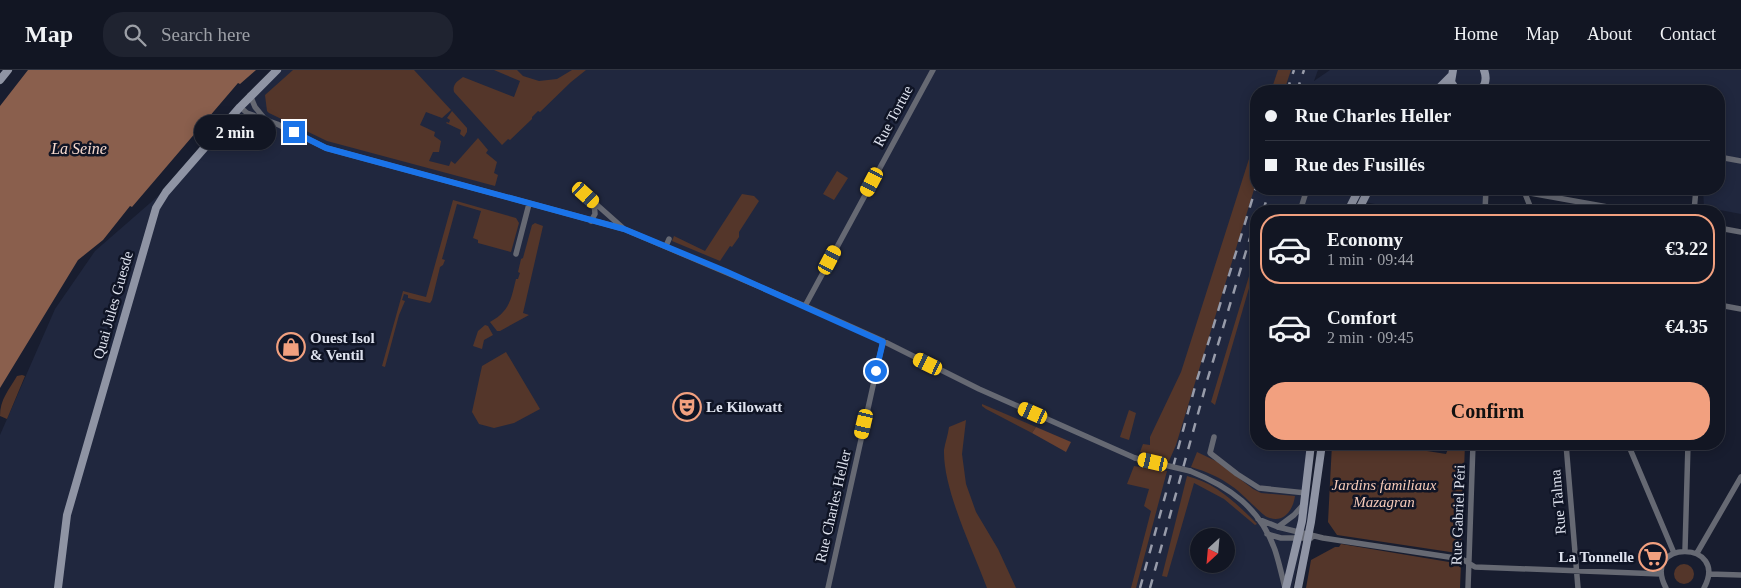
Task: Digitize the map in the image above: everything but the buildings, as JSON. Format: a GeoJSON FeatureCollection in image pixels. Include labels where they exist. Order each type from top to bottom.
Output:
{"type":"FeatureCollection","features":[{"type":"Feature","properties":{"kind":"main road"},"geometry":{"type":"LineString","coordinates":[[0,80],[8,70]]}},
{"type":"Feature","properties":{"kind":"main road","name":"Quai Jules Guesde"},"geometry":{"type":"LineString","coordinates":[[58,588],[67,515],[156,208],[166,192],[250,95],[276,70]]}},
{"type":"Feature","properties":{"kind":"main road"},"geometry":{"type":"LineString","coordinates":[[1484,70],[1486,77],[1484,85]]}},
{"type":"Feature","properties":{"kind":"main road"},"geometry":{"type":"LineString","coordinates":[[1441,85],[1452,73]]}},
{"type":"Feature","properties":{"kind":"main road"},"geometry":{"type":"LineString","coordinates":[[1285,588],[1305,503],[1310,450]]}},
{"type":"Feature","properties":{"kind":"main road"},"geometry":{"type":"LineString","coordinates":[[1298,588],[1321,450]]}},
{"type":"Feature","properties":{"kind":"street","name":"Rue Tortue"},"geometry":{"type":"LineString","coordinates":[[805,306],[932,70]]}},
{"type":"Feature","properties":{"kind":"street"},"geometry":{"type":"LineString","coordinates":[[250,95],[255,107],[268,121]]}},
{"type":"Feature","properties":{"kind":"street"},"geometry":{"type":"LineString","coordinates":[[240,107],[247,113],[326,148],[624,229],[805,306],[979,389],[1135,458],[1190,471],[1214,480],[1238,496],[1258,519],[1275,550],[1285,588]]}},
{"type":"Feature","properties":{"kind":"street"},"geometry":{"type":"LineString","coordinates":[[1725,158],[1741,161]]}},
{"type":"Feature","properties":{"kind":"street"},"geometry":{"type":"LineString","coordinates":[[578,188],[624,229]]}},
{"type":"Feature","properties":{"kind":"street"},"geometry":{"type":"LineString","coordinates":[[1549,195],[1600,205]]}},
{"type":"Feature","properties":{"kind":"street"},"geometry":{"type":"LineString","coordinates":[[591,221],[595,214],[594,202]]}},
{"type":"Feature","properties":{"kind":"street"},"geometry":{"type":"LineString","coordinates":[[516,254],[529,204]]}},
{"type":"Feature","properties":{"kind":"street"},"geometry":{"type":"LineString","coordinates":[[1725,229],[1741,232]]}},
{"type":"Feature","properties":{"kind":"street"},"geometry":{"type":"LineString","coordinates":[[666,246],[669,239]]}},
{"type":"Feature","properties":{"kind":"street"},"geometry":{"type":"LineString","coordinates":[[1725,306],[1741,309]]}},
{"type":"Feature","properties":{"kind":"street","name":"Rue Charles Heller"},"geometry":{"type":"LineString","coordinates":[[828,588],[883,342]]}},
{"type":"Feature","properties":{"kind":"street"},"geometry":{"type":"LineString","coordinates":[[1214,437],[1210,453],[1259,488],[1306,493]]}},
{"type":"Feature","properties":{"kind":"street","name":"Rue Gabriel Péri"},"geometry":{"type":"LineString","coordinates":[[1468,588],[1474,450]]}},
{"type":"Feature","properties":{"kind":"street","name":"Rue Talma"},"geometry":{"type":"LineString","coordinates":[[1566,450],[1578,588]]}},
{"type":"Feature","properties":{"kind":"street"},"geometry":{"type":"LineString","coordinates":[[1631,450],[1674,553]]}},
{"type":"Feature","properties":{"kind":"street"},"geometry":{"type":"LineString","coordinates":[[1685,550],[1688,450]]}},
{"type":"Feature","properties":{"kind":"street"},"geometry":{"type":"LineString","coordinates":[[1696,553],[1741,477]]}},
{"type":"Feature","properties":{"kind":"street"},"geometry":{"type":"LineString","coordinates":[[1278,527],[1294,516],[1305,503]]}},
{"type":"Feature","properties":{"kind":"street"},"geometry":{"type":"LineString","coordinates":[[1258,519],[1299,535],[1462,559],[1475,567],[1661,574]]}},
{"type":"Feature","properties":{"kind":"street"},"geometry":{"type":"LineString","coordinates":[[1267,534],[1281,538],[1299,535]]}},
{"type":"Feature","properties":{"kind":"street"},"geometry":{"type":"LineString","coordinates":[[1666,588],[1662,582],[1661,574],[1665,562],[1674,553],[1685,550],[1696,553],[1706,562],[1709,574],[1704,588]]}},
{"type":"Feature","properties":{"kind":"street"},"geometry":{"type":"LineString","coordinates":[[1709,574],[1741,575]]}},
{"type":"Feature","properties":{"kind":"shaded area"},"geometry":{"type":"Polygon","coordinates":[[[276,70],[1318,70],[1314,81],[1330,70],[1741,70],[1741,160],[1725,157],[1725,85],[1250,85],[1250,195],[1486,195],[1485,205],[1381,205],[1353,200],[1351,205],[1250,205],[1250,450],[1311,450],[1309,509],[1293,588],[0,588],[0,435],[55,309],[95,251],[157,197],[239,106],[276,70]]]}},
{"type":"Feature","properties":{"kind":"shaded area"},"geometry":{"type":"Polygon","coordinates":[[[1725,158],[1741,161],[1741,214],[1725,211],[1725,205],[1704,205],[1703,195],[1725,195],[1725,158]]]}},
{"type":"Feature","properties":{"kind":"shaded area"},"geometry":{"type":"Polygon","coordinates":[[[1036,427],[1071,442],[1066,452],[1032,433],[1036,427]]]}},
{"type":"Feature","properties":{"kind":"green space"},"geometry":{"type":"Polygon","coordinates":[[[293,70],[414,70],[451,110],[442,118],[426,112],[420,125],[435,132],[434,136],[441,141],[439,152],[433,152],[429,161],[449,166],[451,161],[455,164],[478,138],[488,150],[486,153],[497,162],[494,173],[498,175],[495,186],[327,141],[269,113],[267,111],[265,95],[293,70]]]}},
{"type":"Feature","properties":{"kind":"green space"},"geometry":{"type":"Polygon","coordinates":[[[494,70],[517,70],[523,76],[539,81],[557,79],[572,70],[586,70],[540,112],[538,111],[510,140],[508,139],[502,145],[454,92],[456,83],[463,77],[514,97],[520,81],[494,70]]]}},
{"type":"Feature","properties":{"kind":"green space"},"geometry":{"type":"Polygon","coordinates":[[[1278,70],[1291,70],[1286,85],[1273,85],[1278,70]]]}},
{"type":"Feature","properties":{"kind":"green space"},"geometry":{"type":"Polygon","coordinates":[[[452,111],[467,128],[464,137],[460,134],[461,130],[446,123],[449,123],[450,120],[447,118],[452,111]]]}},
{"type":"Feature","properties":{"kind":"green space"},"geometry":{"type":"Polygon","coordinates":[[[1250,156],[1250,195],[1252,195],[1176,445],[1169,461],[1140,452],[1143,444],[1150,445],[1150,437],[1181,372],[1250,156]]]}},
{"type":"Feature","properties":{"kind":"green space"},"geometry":{"type":"Polygon","coordinates":[[[837,171],[848,178],[834,200],[823,194],[837,171]]]}},
{"type":"Feature","properties":{"kind":"green space"},"geometry":{"type":"Polygon","coordinates":[[[742,194],[754,196],[759,201],[739,232],[739,237],[720,261],[672,241],[674,236],[705,251],[742,194]]]}},
{"type":"Feature","properties":{"kind":"green space"},"geometry":{"type":"Polygon","coordinates":[[[453,200],[516,218],[519,223],[511,252],[478,243],[478,240],[473,238],[481,211],[457,204],[442,259],[445,260],[440,267],[432,300],[430,303],[408,298],[408,295],[404,294],[402,300],[405,301],[399,315],[385,367],[382,366],[403,291],[426,297],[453,200]]]}},
{"type":"Feature","properties":{"kind":"green space"},"geometry":{"type":"Polygon","coordinates":[[[535,223],[543,226],[523,313],[529,315],[497,331],[490,322],[497,318],[509,304],[516,279],[518,279],[520,273],[518,272],[521,259],[523,258],[532,225],[535,223]]]}},
{"type":"Feature","properties":{"kind":"green space"},"geometry":{"type":"Polygon","coordinates":[[[1250,273],[1250,285],[1215,405],[1211,402],[1250,273]]]}},
{"type":"Feature","properties":{"kind":"green space"},"geometry":{"type":"Polygon","coordinates":[[[485,325],[488,326],[493,335],[484,340],[482,349],[473,346],[478,331],[485,325]]]}},
{"type":"Feature","properties":{"kind":"green space"},"geometry":{"type":"Polygon","coordinates":[[[506,352],[540,409],[514,423],[494,428],[479,424],[472,412],[482,366],[506,352]]]}},
{"type":"Feature","properties":{"kind":"green space"},"geometry":{"type":"Polygon","coordinates":[[[17,376],[25,376],[7,419],[0,416],[0,410],[6,395],[17,376]]]}},
{"type":"Feature","properties":{"kind":"green space"},"geometry":{"type":"Polygon","coordinates":[[[982,404],[1036,427],[1032,433],[986,409],[982,404]]]}},
{"type":"Feature","properties":{"kind":"green space"},"geometry":{"type":"Polygon","coordinates":[[[1129,410],[1136,413],[1129,440],[1120,437],[1129,410]]]}},
{"type":"Feature","properties":{"kind":"green space"},"geometry":{"type":"Polygon","coordinates":[[[966,420],[962,454],[966,484],[976,512],[998,549],[1016,588],[987,588],[953,501],[945,466],[944,450],[949,427],[966,420]]]}},
{"type":"Feature","properties":{"kind":"green space","name":"Jardins familiaux Mazagran"},"geometry":{"type":"Polygon","coordinates":[[[1332,450],[1421,450],[1446,454],[1448,450],[1465,450],[1461,550],[1457,553],[1337,535],[1328,522],[1332,450]]]}},
{"type":"Feature","properties":{"kind":"green space"},"geometry":{"type":"Polygon","coordinates":[[[1197,452],[1218,462],[1261,493],[1295,496],[1292,507],[1286,515],[1278,519],[1267,517],[1228,483],[1191,467],[1197,452]]]}},
{"type":"Feature","properties":{"kind":"green space"},"geometry":{"type":"Polygon","coordinates":[[[1134,466],[1167,471],[1136,588],[1131,588],[1151,511],[1144,506],[1149,489],[1127,484],[1134,466]]]}},
{"type":"Feature","properties":{"kind":"green space"},"geometry":{"type":"Polygon","coordinates":[[[1187,476],[1216,489],[1233,501],[1257,524],[1255,525],[1224,499],[1194,483],[1167,577],[1162,576],[1187,476]]]}},
{"type":"Feature","properties":{"kind":"green space"},"geometry":{"type":"Polygon","coordinates":[[[1341,544],[1461,564],[1460,588],[1306,588],[1311,560],[1335,547],[1339,547],[1341,544]]]}},
{"type":"Feature","properties":{"kind":"green space"},"geometry":{"type":"Polygon","coordinates":[[[1684,564],[1691,567],[1694,574],[1691,581],[1684,584],[1677,581],[1674,574],[1677,567],[1684,564]]]}},
{"type":"Feature","properties":{"kind":"water","name":"La Seine"},"geometry":{"type":"Polygon","coordinates":[[[28,70],[256,70],[240,84],[238,83],[132,207],[130,206],[103,240],[78,260],[0,388],[0,106],[28,70]]]}},
{"type":"Feature","properties":{"kind":"railway"},"geometry":{"type":"LineString","coordinates":[[1289,85],[1294,70]]}},
{"type":"Feature","properties":{"kind":"railway"},"geometry":{"type":"LineString","coordinates":[[1299,85],[1304,70]]}},
{"type":"Feature","properties":{"kind":"railway"},"geometry":{"type":"LineString","coordinates":[[1250,205],[1254,195]]}},
{"type":"Feature","properties":{"kind":"railway"},"geometry":{"type":"LineString","coordinates":[[1265,205],[1268,195]]}},
{"type":"Feature","properties":{"kind":"railway"},"geometry":{"type":"LineString","coordinates":[[1140,588],[1196,383],[1250,207]]}},
{"type":"Feature","properties":{"kind":"railway"},"geometry":{"type":"LineString","coordinates":[[1150,588],[1207,381],[1250,238]]}},
{"type":"Feature","properties":{"kind":"place","name":"Ouest Isol & Ventil"},"geometry":{"type":"Point","coordinates":[291,347]}},
{"type":"Feature","properties":{"kind":"place","name":"Le Kilowatt"},"geometry":{"type":"Point","coordinates":[687,407]}},
{"type":"Feature","properties":{"kind":"place","name":"La Tonnelle"},"geometry":{"type":"Point","coordinates":[1653,557]}},
{"type":"Feature","properties":{"kind":"route"},"geometry":{"type":"LineString","coordinates":[[294,132],[326,148],[624,229],[805,306],[883,342],[876,371]]}}]}
